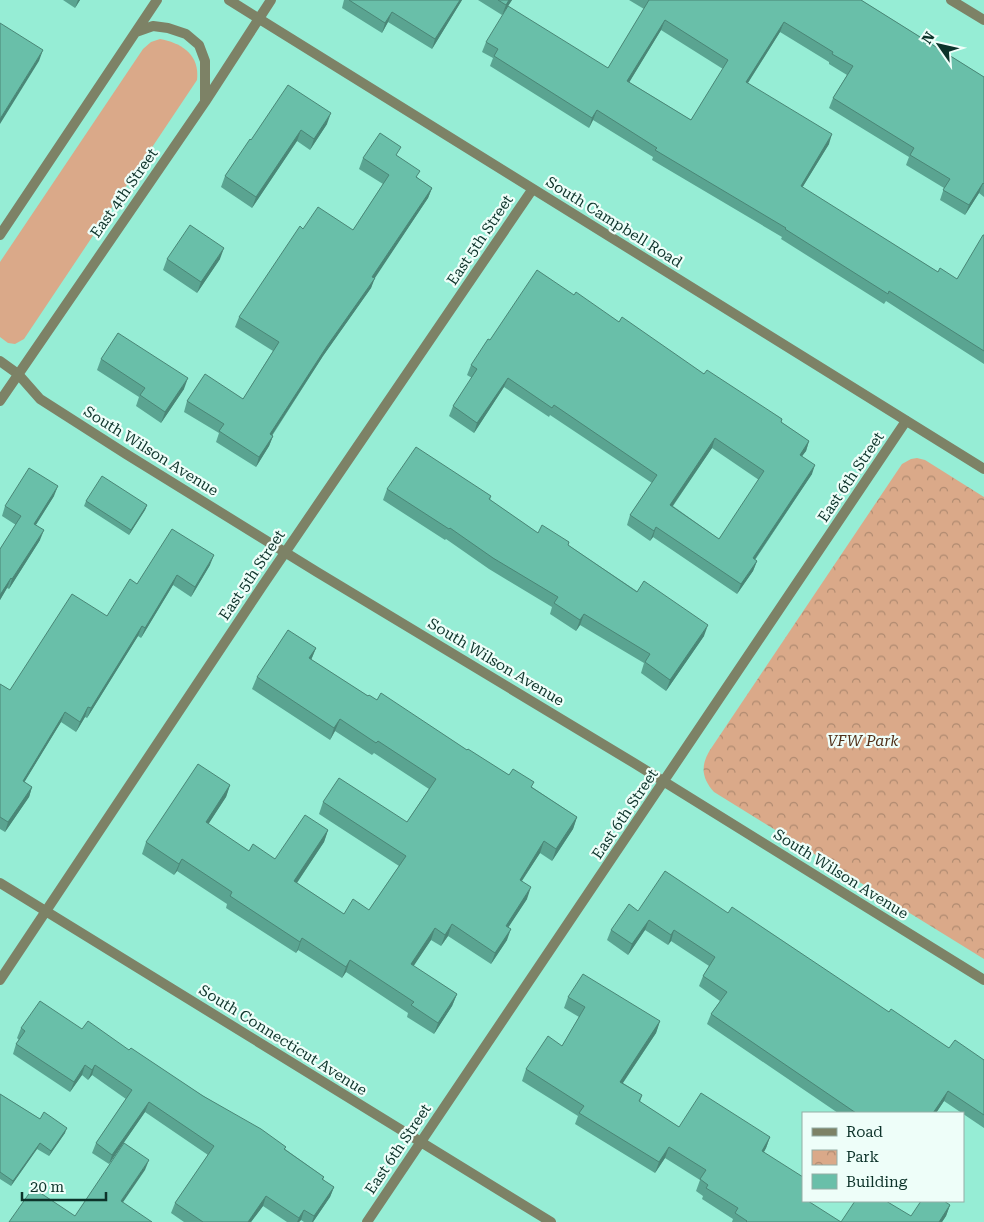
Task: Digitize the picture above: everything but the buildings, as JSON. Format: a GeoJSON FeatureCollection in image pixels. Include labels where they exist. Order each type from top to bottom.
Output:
{"type":"FeatureCollection","features":[{"type":"Feature","properties":{"kind":"street"},"geometry":{"type":"LineString","coordinates":[[0,235],[157,0]]}},
{"type":"Feature","properties":{"kind":"street","name":"South Campbell Road"},"geometry":{"type":"LineString","coordinates":[[229,0],[532,190],[984,468]]}},
{"type":"Feature","properties":{"kind":"street","name":"East 4th Street"},"geometry":{"type":"LineString","coordinates":[[0,401],[205,102],[271,0]]}},
{"type":"Feature","properties":{"kind":"street"},"geometry":{"type":"LineString","coordinates":[[951,0],[984,20]]}},
{"type":"Feature","properties":{"kind":"street"},"geometry":{"type":"LineString","coordinates":[[136,32],[152,26],[168,28],[186,34],[199,45],[205,61],[205,102]]}},
{"type":"Feature","properties":{"kind":"street","name":"East 5th Street"},"geometry":{"type":"LineString","coordinates":[[0,980],[532,190]]}},
{"type":"Feature","properties":{"kind":"street","name":"South Wilson Avenue"},"geometry":{"type":"LineString","coordinates":[[0,361],[18,374],[40,399],[984,980]]}},
{"type":"Feature","properties":{"kind":"street","name":"East 6th Street"},"geometry":{"type":"LineString","coordinates":[[367,1222],[906,421]]}},
{"type":"Feature","properties":{"kind":"street","name":"South Connecticut Avenue"},"geometry":{"type":"LineString","coordinates":[[0,883],[551,1222]]}},
{"type":"Feature","properties":{"kind":"green space"},"geometry":{"type":"Polygon","coordinates":[[[160,39],[182,47],[188,52],[196,64],[197,80],[24,339],[15,344],[8,343],[0,337],[0,262],[143,49],[151,42],[160,39]]]}},
{"type":"Feature","properties":{"kind":"green space","name":"VFW Park"},"geometry":{"type":"Polygon","coordinates":[[[917,458],[925,460],[984,497],[984,959],[714,792],[707,782],[704,772],[705,761],[710,750],[902,464],[917,458]]]}}]}
